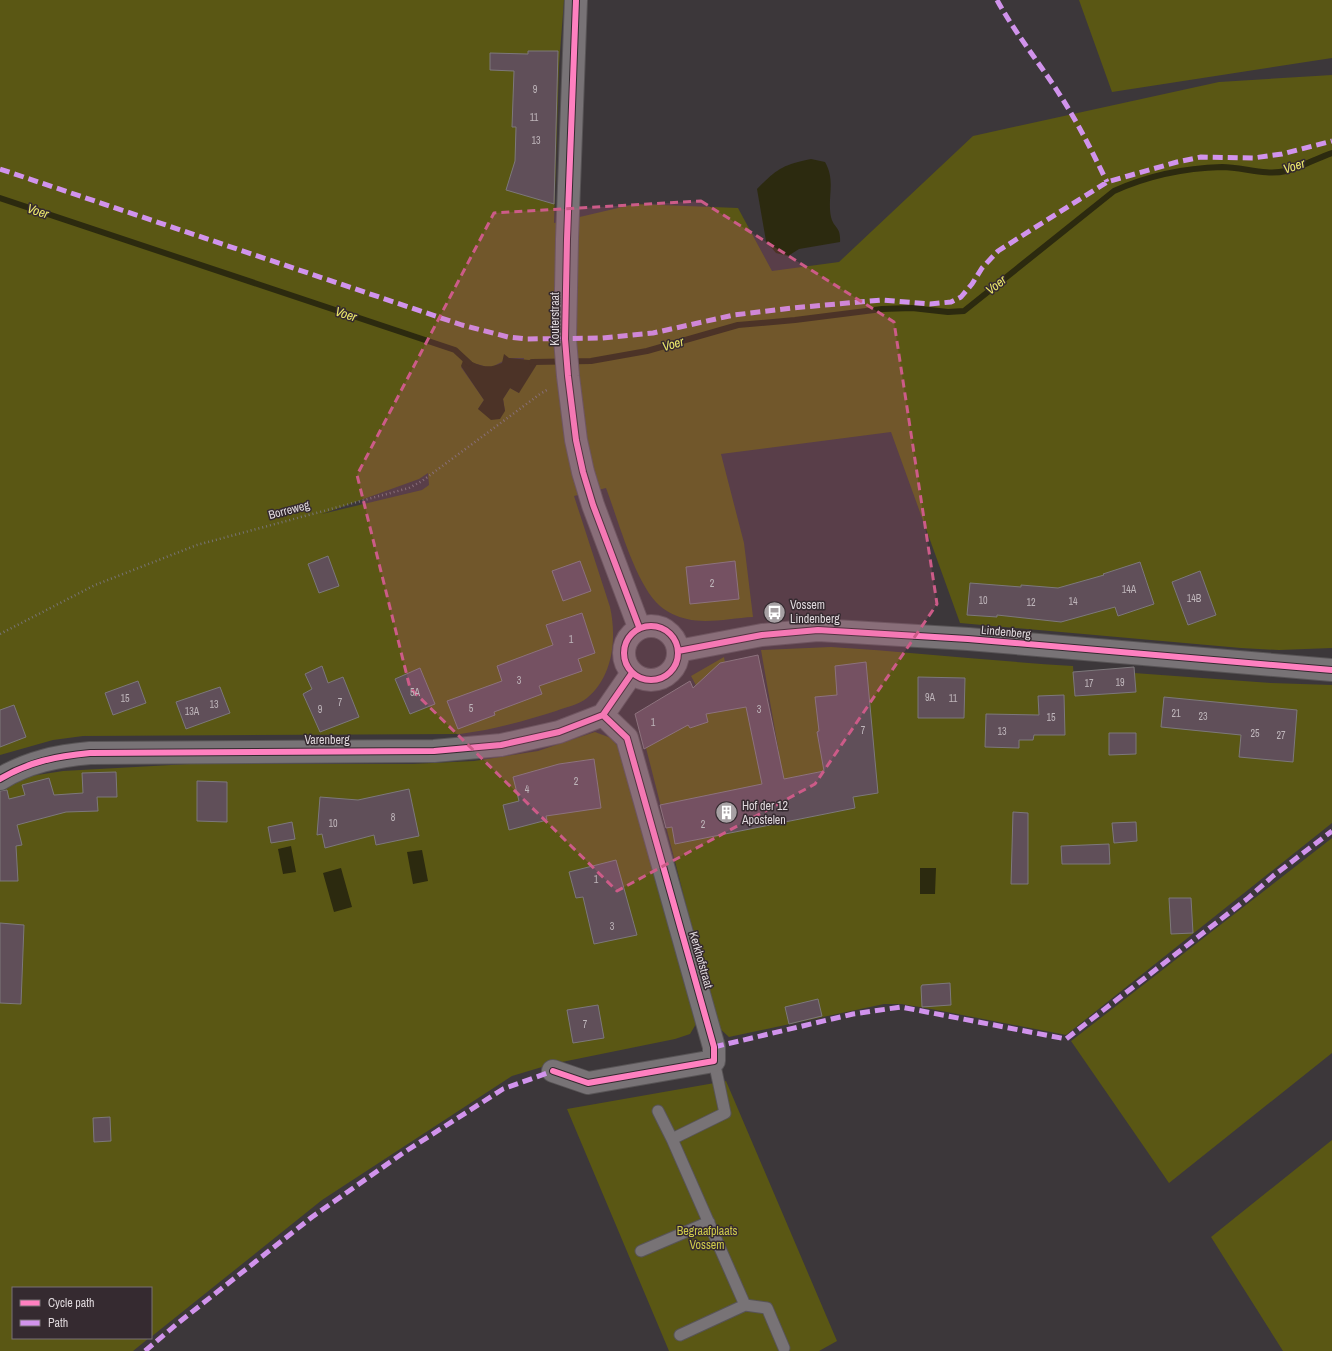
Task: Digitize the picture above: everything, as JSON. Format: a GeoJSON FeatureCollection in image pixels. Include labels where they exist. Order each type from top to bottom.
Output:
{"type":"FeatureCollection","features":[{"type":"Feature","properties":{"kind":"street","name":"Kouterstraat"},"geometry":{"type":"LineString","coordinates":[[576,0],[567,239],[566,346],[568,378],[576,440],[592,505],[639,628]]}},
{"type":"Feature","properties":{"kind":"street"},"geometry":{"type":"LineString","coordinates":[[648,625],[665,629],[672,635],[678,651],[675,664],[667,675],[658,679],[649,680],[640,678],[632,673],[625,661],[623,648],[626,640],[639,628],[648,625]]}},
{"type":"Feature","properties":{"kind":"street","name":"Lindenberg"},"geometry":{"type":"LineString","coordinates":[[678,651],[762,635],[818,630],[968,639],[1332,670]]}},
{"type":"Feature","properties":{"kind":"street"},"geometry":{"type":"LineString","coordinates":[[603,715],[632,673]]}},
{"type":"Feature","properties":{"kind":"street","name":"Varenberg"},"geometry":{"type":"LineString","coordinates":[[0,779],[29,764],[48,759],[90,753],[467,749],[501,745],[559,732],[603,715]]}},
{"type":"Feature","properties":{"kind":"street","name":"Kerkhofstraat"},"geometry":{"type":"LineString","coordinates":[[603,715],[627,738],[714,1047],[714,1061]]}},
{"type":"Feature","properties":{"kind":"street"},"geometry":{"type":"LineString","coordinates":[[553,1071],[588,1083],[714,1061]]}},
{"type":"Feature","properties":{"kind":"lane"},"geometry":{"type":"LineString","coordinates":[[672,1139],[725,1113],[714,1061]]}},
{"type":"Feature","properties":{"kind":"lane"},"geometry":{"type":"LineString","coordinates":[[658,1110],[745,1305]]}},
{"type":"Feature","properties":{"kind":"lane"},"geometry":{"type":"LineString","coordinates":[[641,1251],[709,1222]]}},
{"type":"Feature","properties":{"kind":"lane"},"geometry":{"type":"LineString","coordinates":[[680,1335],[745,1305],[767,1308],[784,1348]]}},
{"type":"Feature","properties":{"kind":"highlighted area"},"geometry":{"type":"Polygon","coordinates":[[[701,201],[894,322],[937,604],[815,784],[617,891],[410,688],[357,475],[494,213],[701,201]]]}},
{"type":"Feature","properties":{"kind":"green space"},"geometry":{"type":"Polygon","coordinates":[[[0,0],[564,0],[559,65],[554,223],[635,204],[738,208],[772,271],[839,262],[973,136],[1219,82],[1332,75],[1332,648],[1279,650],[1241,648],[960,623],[891,432],[721,454],[744,543],[753,617],[703,621],[680,617],[672,614],[660,606],[651,596],[635,567],[606,488],[574,496],[610,607],[613,644],[608,668],[603,679],[587,698],[572,706],[508,725],[460,734],[83,736],[53,740],[0,755],[0,0]],[[509,358],[490,368],[477,364],[461,367],[484,400],[478,409],[505,411],[503,399],[510,388],[519,393],[524,358],[509,358]],[[428,473],[419,479],[322,514],[422,490],[429,485],[428,473]]]}},
{"type":"Feature","properties":{"kind":"green space"},"geometry":{"type":"Polygon","coordinates":[[[1079,0],[1332,0],[1332,58],[1112,92],[1079,0]]]}},
{"type":"Feature","properties":{"kind":"green space"},"geometry":{"type":"Polygon","coordinates":[[[831,647],[1073,666],[1075,696],[1105,694],[1134,673],[1271,683],[1332,685],[1332,823],[1066,1035],[926,1008],[901,1004],[884,1004],[729,1037],[717,1026],[645,744],[706,704],[691,676],[724,657],[733,707],[749,704],[759,757],[779,753],[761,650],[831,647]]]}},
{"type":"Feature","properties":{"kind":"green space"},"geometry":{"type":"Polygon","coordinates":[[[595,732],[611,738],[619,748],[696,1024],[690,1034],[675,1039],[552,1064],[512,1076],[322,1200],[152,1336],[152,1287],[12,1287],[12,1339],[148,1339],[133,1351],[0,1351],[0,793],[16,782],[31,776],[63,771],[189,764],[412,764],[474,761],[538,751],[595,732]]]}},
{"type":"Feature","properties":{"kind":"green space"},"geometry":{"type":"Polygon","coordinates":[[[1332,838],[1332,1053],[1169,1183],[1071,1041],[1332,838]]]}},
{"type":"Feature","properties":{"kind":"green space","name":"Begraafplaats Vossem"},"geometry":{"type":"Polygon","coordinates":[[[726,1081],[837,1341],[819,1351],[669,1351],[567,1109],[726,1081]]]}},
{"type":"Feature","properties":{"kind":"green space"},"geometry":{"type":"Polygon","coordinates":[[[1332,1140],[1332,1351],[1283,1351],[1211,1237],[1332,1140]]]}},
{"type":"Feature","properties":{"kind":"shaded area"},"geometry":{"type":"Polygon","coordinates":[[[811,159],[825,162],[828,169],[831,182],[831,217],[838,230],[840,242],[799,249],[788,256],[776,253],[766,241],[757,189],[775,172],[793,163],[811,159]]]}},
{"type":"Feature","properties":{"kind":"shaded area"},"geometry":{"type":"Polygon","coordinates":[[[504,354],[509,358],[539,361],[519,393],[510,388],[503,399],[505,411],[500,419],[491,420],[478,409],[484,400],[461,366],[464,358],[483,366],[496,365],[502,363],[504,354]]]}},
{"type":"Feature","properties":{"kind":"shaded area"},"geometry":{"type":"Polygon","coordinates":[[[291,846],[296,872],[283,874],[278,849],[291,846]]]}},
{"type":"Feature","properties":{"kind":"shaded area"},"geometry":{"type":"Polygon","coordinates":[[[422,850],[428,881],[413,884],[407,852],[422,850]]]}},
{"type":"Feature","properties":{"kind":"shaded area"},"geometry":{"type":"Polygon","coordinates":[[[341,868],[352,907],[334,912],[323,873],[341,868]]]}},
{"type":"Feature","properties":{"kind":"shaded area"},"geometry":{"type":"Polygon","coordinates":[[[920,868],[936,868],[935,894],[920,894],[920,868]]]}},
{"type":"Feature","properties":{"kind":"building"},"geometry":{"type":"Polygon","coordinates":[[[528,51],[558,51],[554,204],[506,190],[515,161],[516,127],[512,127],[514,71],[490,70],[490,53],[528,54],[528,51]]]}},
{"type":"Feature","properties":{"kind":"building"},"geometry":{"type":"Polygon","coordinates":[[[328,556],[339,586],[319,593],[308,564],[328,556]]]}},
{"type":"Feature","properties":{"kind":"building"},"geometry":{"type":"Polygon","coordinates":[[[580,561],[591,591],[563,601],[552,571],[580,561]]]}},
{"type":"Feature","properties":{"kind":"building"},"geometry":{"type":"Polygon","coordinates":[[[735,561],[739,599],[690,604],[686,567],[735,561]]]}},
{"type":"Feature","properties":{"kind":"building"},"geometry":{"type":"Polygon","coordinates":[[[1140,562],[1154,604],[1118,616],[1115,607],[1061,622],[997,615],[997,617],[967,615],[970,583],[1058,588],[1104,575],[1103,574],[1140,562]]]}},
{"type":"Feature","properties":{"kind":"building"},"geometry":{"type":"Polygon","coordinates":[[[1200,571],[1216,615],[1188,625],[1172,582],[1200,571]]]}},
{"type":"Feature","properties":{"kind":"building"},"geometry":{"type":"Polygon","coordinates":[[[582,613],[595,653],[578,659],[582,671],[539,686],[542,694],[494,712],[495,715],[458,729],[447,701],[502,681],[497,666],[553,645],[546,625],[582,613]]]}},
{"type":"Feature","properties":{"kind":"building"},"geometry":{"type":"Polygon","coordinates":[[[758,655],[784,779],[824,771],[817,732],[819,731],[815,697],[837,695],[835,666],[866,662],[878,793],[853,797],[855,808],[675,844],[672,827],[666,828],[660,805],[762,784],[746,707],[706,714],[708,722],[690,728],[688,725],[644,749],[635,714],[690,681],[693,688],[720,663],[758,655]]]}},
{"type":"Feature","properties":{"kind":"building"},"geometry":{"type":"Polygon","coordinates":[[[322,666],[328,683],[343,677],[359,717],[320,732],[303,694],[312,689],[305,674],[322,666]]]}},
{"type":"Feature","properties":{"kind":"building"},"geometry":{"type":"Polygon","coordinates":[[[1134,667],[1136,692],[1075,696],[1073,672],[1134,667]]]}},
{"type":"Feature","properties":{"kind":"building"},"geometry":{"type":"Polygon","coordinates":[[[420,668],[435,704],[410,714],[395,679],[420,668]]]}},
{"type":"Feature","properties":{"kind":"building"},"geometry":{"type":"Polygon","coordinates":[[[918,677],[965,678],[964,718],[918,718],[918,677]]]}},
{"type":"Feature","properties":{"kind":"building"},"geometry":{"type":"Polygon","coordinates":[[[138,681],[146,703],[113,715],[105,693],[138,681]]]}},
{"type":"Feature","properties":{"kind":"building"},"geometry":{"type":"Polygon","coordinates":[[[220,687],[230,713],[186,729],[176,702],[220,687]]]}},
{"type":"Feature","properties":{"kind":"building"},"geometry":{"type":"Polygon","coordinates":[[[1064,695],[1065,735],[1034,735],[1033,740],[1019,740],[1019,748],[985,747],[986,714],[1039,715],[1038,696],[1064,695]]]}},
{"type":"Feature","properties":{"kind":"building"},"geometry":{"type":"Polygon","coordinates":[[[1164,697],[1297,710],[1293,762],[1239,757],[1241,735],[1161,727],[1164,697]]]}},
{"type":"Feature","properties":{"kind":"building"},"geometry":{"type":"Polygon","coordinates":[[[14,705],[26,737],[0,747],[0,710],[14,705]]]}},
{"type":"Feature","properties":{"kind":"building"},"geometry":{"type":"Polygon","coordinates":[[[1109,733],[1136,733],[1136,754],[1109,755],[1109,733]]]}},
{"type":"Feature","properties":{"kind":"building"},"geometry":{"type":"Polygon","coordinates":[[[594,759],[601,808],[546,816],[547,820],[509,830],[503,805],[519,801],[513,777],[559,764],[594,759]]]}},
{"type":"Feature","properties":{"kind":"building"},"geometry":{"type":"Polygon","coordinates":[[[116,772],[117,797],[97,797],[98,811],[66,812],[17,825],[22,845],[16,846],[18,881],[0,881],[0,791],[7,790],[9,799],[25,795],[22,785],[49,778],[54,795],[83,793],[82,773],[116,772]]]}},
{"type":"Feature","properties":{"kind":"building"},"geometry":{"type":"Polygon","coordinates":[[[197,781],[227,782],[227,822],[197,821],[197,781]]]}},
{"type":"Feature","properties":{"kind":"building"},"geometry":{"type":"Polygon","coordinates":[[[409,789],[419,836],[376,845],[374,835],[325,848],[322,834],[317,835],[320,797],[358,800],[409,789]]]}},
{"type":"Feature","properties":{"kind":"building"},"geometry":{"type":"Polygon","coordinates":[[[1013,812],[1028,813],[1028,884],[1011,884],[1013,812]]]}},
{"type":"Feature","properties":{"kind":"building"},"geometry":{"type":"Polygon","coordinates":[[[292,822],[295,839],[271,843],[268,827],[292,822]]]}},
{"type":"Feature","properties":{"kind":"building"},"geometry":{"type":"Polygon","coordinates":[[[1136,822],[1137,841],[1114,843],[1112,823],[1136,822]]]}},
{"type":"Feature","properties":{"kind":"building"},"geometry":{"type":"Polygon","coordinates":[[[1109,844],[1110,864],[1062,864],[1061,846],[1109,844]]]}},
{"type":"Feature","properties":{"kind":"building"},"geometry":{"type":"Polygon","coordinates":[[[616,860],[637,935],[594,944],[583,897],[576,898],[569,872],[616,860]]]}},
{"type":"Feature","properties":{"kind":"building"},"geometry":{"type":"Polygon","coordinates":[[[1169,898],[1191,898],[1193,933],[1171,934],[1169,898]]]}},
{"type":"Feature","properties":{"kind":"building"},"geometry":{"type":"Polygon","coordinates":[[[0,923],[24,925],[21,1004],[0,1003],[0,923]]]}},
{"type":"Feature","properties":{"kind":"building"},"geometry":{"type":"Polygon","coordinates":[[[950,983],[951,1005],[922,1007],[922,985],[950,983]]]}},
{"type":"Feature","properties":{"kind":"building"},"geometry":{"type":"Polygon","coordinates":[[[818,999],[822,1016],[789,1024],[785,1007],[818,999]]]}},
{"type":"Feature","properties":{"kind":"building"},"geometry":{"type":"Polygon","coordinates":[[[598,1005],[604,1038],[573,1043],[567,1010],[598,1005]]]}},
{"type":"Feature","properties":{"kind":"building"},"geometry":{"type":"Polygon","coordinates":[[[110,1117],[111,1141],[94,1142],[93,1118],[110,1117]]]}},
{"type":"Feature","properties":{"kind":"waterway","name":"Voer"},"geometry":{"type":"LineString","coordinates":[[532,362],[591,361],[647,351],[738,325],[795,320],[882,309],[912,308],[948,312],[964,311],[1114,191],[1153,177],[1195,169],[1230,167],[1262,172],[1286,171],[1332,153]]}},
{"type":"Feature","properties":{"kind":"waterway","name":"Voer"},"geometry":{"type":"LineString","coordinates":[[0,198],[455,350],[469,363]]}},
{"type":"Feature","properties":{"kind":"marked path"},"geometry":{"type":"LineString","coordinates":[[997,0],[1011,24],[1065,103],[1084,136],[1107,182]]}},
{"type":"Feature","properties":{"kind":"marked path"},"geometry":{"type":"LineString","coordinates":[[0,169],[462,325],[508,337],[527,339],[602,338],[653,333],[734,315],[792,308],[882,300],[930,304],[951,302],[961,297],[972,284],[982,268],[998,251],[1107,182],[1177,162],[1201,157],[1253,158],[1282,154],[1332,141]]}},
{"type":"Feature","properties":{"kind":"marked path"},"geometry":{"type":"LineString","coordinates":[[714,1047],[853,1014],[901,1007],[1066,1039],[1247,899],[1273,876],[1332,831]]}},
{"type":"Feature","properties":{"kind":"marked path"},"geometry":{"type":"LineString","coordinates":[[145,1351],[312,1217],[403,1153],[503,1089],[553,1071]]}},
{"type":"Feature","properties":{"kind":"cycle path"},"geometry":{"type":"LineString","coordinates":[[576,0],[567,239],[565,339],[568,376],[576,440],[583,472],[593,505],[639,627]]}},
{"type":"Feature","properties":{"kind":"cycle path"},"geometry":{"type":"LineString","coordinates":[[646,626],[656,626],[666,630],[674,638],[678,648],[678,653],[678,658],[674,668],[666,676],[656,680],[646,680],[636,676],[628,668],[624,658],[624,648],[628,638],[636,630],[646,626]]}},
{"type":"Feature","properties":{"kind":"cycle path"},"geometry":{"type":"LineString","coordinates":[[678,651],[762,635],[818,630],[968,639],[1332,670]]}},
{"type":"Feature","properties":{"kind":"cycle path"},"geometry":{"type":"LineString","coordinates":[[0,779],[32,764],[54,758],[90,753],[434,751],[501,745],[559,732],[603,715],[632,673]]}},
{"type":"Feature","properties":{"kind":"cycle path"},"geometry":{"type":"LineString","coordinates":[[553,1071],[588,1083],[714,1061],[714,1047],[627,738],[603,715]]}},
{"type":"Feature","properties":{"kind":"place","name":"Vossem Lindenberg"},"geometry":{"type":"Point","coordinates":[774,612]}},
{"type":"Feature","properties":{"kind":"place","name":"Hof der 12 Apostelen"},"geometry":{"type":"Point","coordinates":[726,813]}}]}
